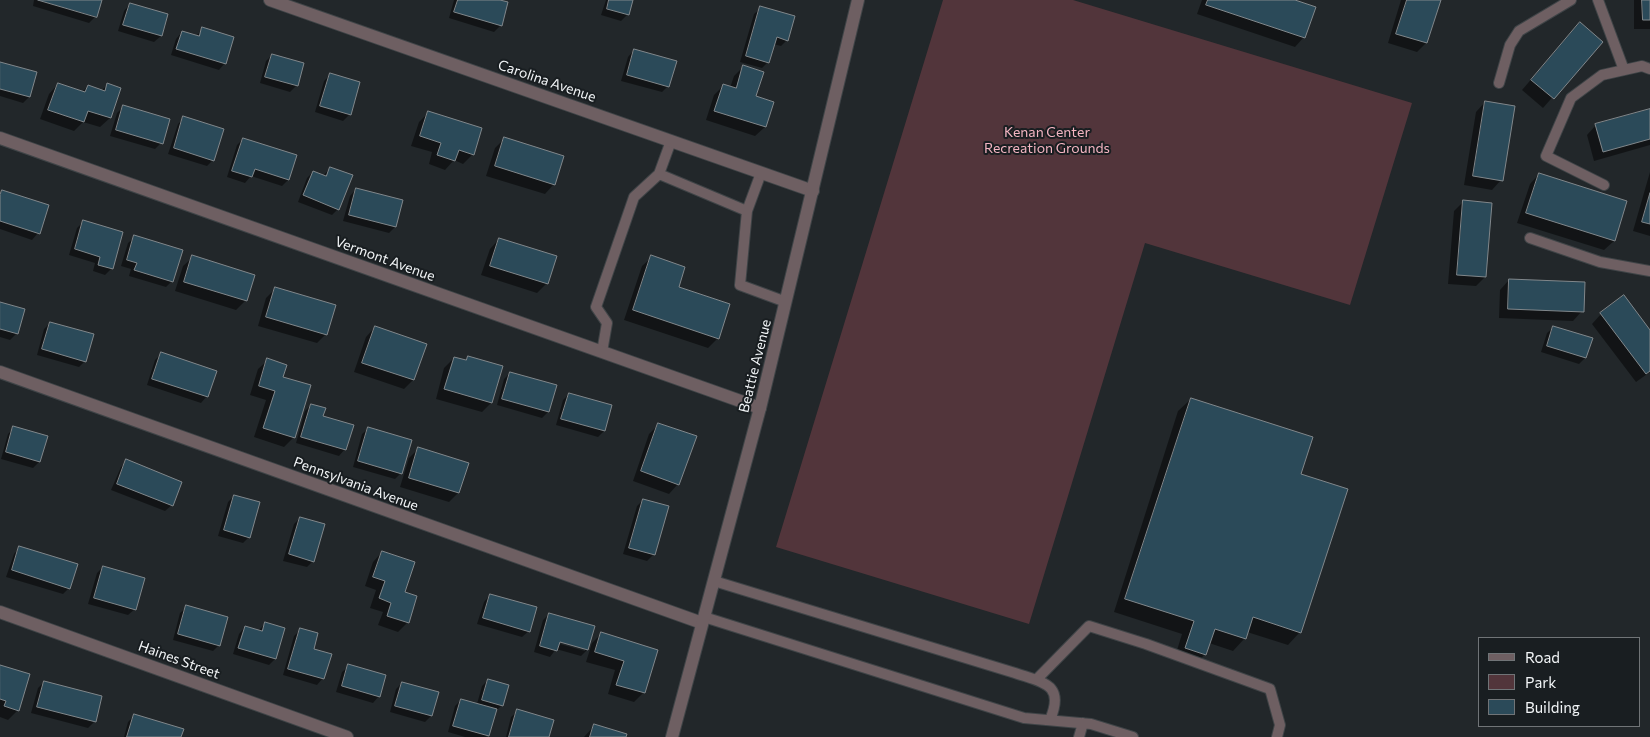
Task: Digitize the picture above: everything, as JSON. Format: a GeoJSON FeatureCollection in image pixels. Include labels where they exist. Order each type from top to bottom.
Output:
{"type":"FeatureCollection","features":[{"type":"Feature","properties":{"kind":"street","name":"Carolina Avenue"},"geometry":{"type":"LineString","coordinates":[[270,0],[813,191]]}},
{"type":"Feature","properties":{"kind":"street","name":"Beattie Avenue"},"geometry":{"type":"LineString","coordinates":[[672,737],[760,408],[858,0]]}},
{"type":"Feature","properties":{"kind":"street","name":"Vermont Avenue"},"geometry":{"type":"LineString","coordinates":[[0,138],[760,408]]}},
{"type":"Feature","properties":{"kind":"street","name":"Pennsylvania Avenue"},"geometry":{"type":"LineString","coordinates":[[0,372],[703,620]]}},
{"type":"Feature","properties":{"kind":"street","name":"Haines Street"},"geometry":{"type":"LineString","coordinates":[[0,612],[348,737]]}},
{"type":"Feature","properties":{"kind":"lane"},"geometry":{"type":"LineString","coordinates":[[1499,83],[1510,45],[1518,32],[1571,0]]}},
{"type":"Feature","properties":{"kind":"lane"},"geometry":{"type":"LineString","coordinates":[[1598,0],[1624,70]]}},
{"type":"Feature","properties":{"kind":"lane"},"geometry":{"type":"LineString","coordinates":[[1604,185],[1546,156],[1571,98],[1602,75],[1642,66],[1650,69]]}},
{"type":"Feature","properties":{"kind":"lane"},"geometry":{"type":"LineString","coordinates":[[602,352],[607,323],[596,306],[634,197],[659,174],[671,141]]}},
{"type":"Feature","properties":{"kind":"lane"},"geometry":{"type":"LineString","coordinates":[[761,173],[747,211],[740,286],[786,302]]}},
{"type":"Feature","properties":{"kind":"lane"},"geometry":{"type":"LineString","coordinates":[[659,174],[747,211]]}},
{"type":"Feature","properties":{"kind":"lane"},"geometry":{"type":"LineString","coordinates":[[1530,238],[1600,262],[1650,270]]}},
{"type":"Feature","properties":{"kind":"lane"},"geometry":{"type":"LineString","coordinates":[[714,581],[1047,684],[1055,694],[1055,708],[1050,720]]}},
{"type":"Feature","properties":{"kind":"lane"},"geometry":{"type":"LineString","coordinates":[[703,620],[1024,718],[1092,724],[1133,737]]}},
{"type":"Feature","properties":{"kind":"lane"},"geometry":{"type":"LineString","coordinates":[[1036,680],[1089,626],[1270,688],[1280,725],[1277,737]]}},
{"type":"Feature","properties":{"kind":"lane"},"geometry":{"type":"LineString","coordinates":[[1079,737],[1083,723]]}},
{"type":"Feature","properties":{"kind":"green space","name":"Kenan Center Recreation Grounds"},"geometry":{"type":"Polygon","coordinates":[[[943,0],[1073,0],[1412,103],[1350,305],[1145,243],[1029,624],[776,547],[943,0]]]}},
{"type":"Feature","properties":{"kind":"building"},"geometry":{"type":"Polygon","coordinates":[[[38,0],[102,0],[97,17],[38,0]]]}},
{"type":"Feature","properties":{"kind":"building"},"geometry":{"type":"Polygon","coordinates":[[[458,0],[500,0],[508,2],[502,26],[454,12],[458,0]]]}},
{"type":"Feature","properties":{"kind":"building"},"geometry":{"type":"Polygon","coordinates":[[[609,0],[633,0],[629,15],[607,9],[609,0]]]}},
{"type":"Feature","properties":{"kind":"building"},"geometry":{"type":"Polygon","coordinates":[[[1208,0],[1295,0],[1316,7],[1305,38],[1206,5],[1208,0]]]}},
{"type":"Feature","properties":{"kind":"building"},"geometry":{"type":"Polygon","coordinates":[[[1407,0],[1441,0],[1427,43],[1396,34],[1407,0]]]}},
{"type":"Feature","properties":{"kind":"building"},"geometry":{"type":"Polygon","coordinates":[[[1642,0],[1650,0],[1650,20],[1643,20],[1642,0]]]}},
{"type":"Feature","properties":{"kind":"building"},"geometry":{"type":"Polygon","coordinates":[[[130,3],[168,14],[162,36],[123,25],[130,3]]]}},
{"type":"Feature","properties":{"kind":"building"},"geometry":{"type":"Polygon","coordinates":[[[760,6],[795,16],[788,41],[777,37],[769,63],[746,56],[760,6]]]}},
{"type":"Feature","properties":{"kind":"building"},"geometry":{"type":"Polygon","coordinates":[[[1580,22],[1603,42],[1554,99],[1531,80],[1580,22]]]}},
{"type":"Feature","properties":{"kind":"building"},"geometry":{"type":"Polygon","coordinates":[[[202,27],[234,37],[226,64],[176,49],[182,31],[199,36],[202,27]]]}},
{"type":"Feature","properties":{"kind":"building"},"geometry":{"type":"Polygon","coordinates":[[[634,49],[677,61],[669,87],[627,75],[634,49]]]}},
{"type":"Feature","properties":{"kind":"building"},"geometry":{"type":"Polygon","coordinates":[[[272,54],[304,63],[298,86],[265,77],[272,54]]]}},
{"type":"Feature","properties":{"kind":"building"},"geometry":{"type":"Polygon","coordinates":[[[0,62],[37,72],[30,97],[0,89],[0,62]]]}},
{"type":"Feature","properties":{"kind":"building"},"geometry":{"type":"Polygon","coordinates":[[[743,65],[764,72],[756,96],[774,102],[766,127],[714,111],[723,84],[736,88],[743,65]]]}},
{"type":"Feature","properties":{"kind":"building"},"geometry":{"type":"Polygon","coordinates":[[[330,73],[360,82],[351,115],[320,106],[330,73]]]}},
{"type":"Feature","properties":{"kind":"building"},"geometry":{"type":"Polygon","coordinates":[[[58,83],[85,92],[88,85],[105,91],[107,83],[121,88],[111,118],[88,111],[84,122],[48,110],[58,83]]]}},
{"type":"Feature","properties":{"kind":"building"},"geometry":{"type":"Polygon","coordinates":[[[1485,101],[1515,106],[1503,181],[1473,176],[1485,101]]]}},
{"type":"Feature","properties":{"kind":"building"},"geometry":{"type":"Polygon","coordinates":[[[123,105],[170,119],[163,144],[116,130],[123,105]]]}},
{"type":"Feature","properties":{"kind":"building"},"geometry":{"type":"Polygon","coordinates":[[[1650,109],[1650,139],[1603,152],[1595,124],[1650,109]]]}},
{"type":"Feature","properties":{"kind":"building"},"geometry":{"type":"Polygon","coordinates":[[[428,111],[482,128],[474,155],[459,150],[455,161],[437,155],[441,143],[420,136],[428,111]]]}},
{"type":"Feature","properties":{"kind":"building"},"geometry":{"type":"Polygon","coordinates":[[[183,116],[224,129],[214,161],[174,148],[183,116]]]}},
{"type":"Feature","properties":{"kind":"building"},"geometry":{"type":"Polygon","coordinates":[[[504,137],[564,156],[555,185],[495,166],[504,137]]]}},
{"type":"Feature","properties":{"kind":"building"},"geometry":{"type":"Polygon","coordinates":[[[243,138],[297,155],[289,180],[255,169],[252,177],[232,171],[243,138]]]}},
{"type":"Feature","properties":{"kind":"building"},"geometry":{"type":"Polygon","coordinates":[[[330,167],[353,175],[339,210],[303,195],[313,171],[326,176],[330,167]]]}},
{"type":"Feature","properties":{"kind":"building"},"geometry":{"type":"Polygon","coordinates":[[[1539,173],[1627,201],[1615,241],[1526,213],[1539,173]]]}},
{"type":"Feature","properties":{"kind":"building"},"geometry":{"type":"Polygon","coordinates":[[[356,188],[403,200],[396,227],[349,215],[356,188]]]}},
{"type":"Feature","properties":{"kind":"building"},"geometry":{"type":"Polygon","coordinates":[[[2,190],[49,205],[40,234],[0,221],[0,195],[2,190]]]}},
{"type":"Feature","properties":{"kind":"building"},"geometry":{"type":"Polygon","coordinates":[[[1650,193],[1650,224],[1642,222],[1650,193]]]}},
{"type":"Feature","properties":{"kind":"building"},"geometry":{"type":"Polygon","coordinates":[[[1463,200],[1492,203],[1486,277],[1457,275],[1463,200]]]}},
{"type":"Feature","properties":{"kind":"building"},"geometry":{"type":"Polygon","coordinates":[[[83,220],[123,232],[113,269],[98,265],[100,257],[75,249],[83,220]]]}},
{"type":"Feature","properties":{"kind":"building"},"geometry":{"type":"Polygon","coordinates":[[[134,235],[183,250],[173,282],[134,270],[137,263],[127,260],[134,235]]]}},
{"type":"Feature","properties":{"kind":"building"},"geometry":{"type":"Polygon","coordinates":[[[499,238],[557,256],[548,284],[490,266],[499,238]]]}},
{"type":"Feature","properties":{"kind":"building"},"geometry":{"type":"Polygon","coordinates":[[[192,255],[255,275],[247,301],[184,282],[192,255]]]}},
{"type":"Feature","properties":{"kind":"building"},"geometry":{"type":"Polygon","coordinates":[[[651,255],[685,267],[679,287],[730,304],[719,339],[633,310],[651,255]]]}},
{"type":"Feature","properties":{"kind":"building"},"geometry":{"type":"Polygon","coordinates":[[[1509,279],[1585,282],[1584,312],[1508,309],[1509,279]]]}},
{"type":"Feature","properties":{"kind":"building"},"geometry":{"type":"Polygon","coordinates":[[[275,287],[336,305],[327,335],[266,317],[275,287]]]}},
{"type":"Feature","properties":{"kind":"building"},"geometry":{"type":"Polygon","coordinates":[[[1624,295],[1650,330],[1650,371],[1646,374],[1600,313],[1624,295]]]}},
{"type":"Feature","properties":{"kind":"building"},"geometry":{"type":"Polygon","coordinates":[[[0,302],[25,309],[18,334],[0,329],[0,302]]]}},
{"type":"Feature","properties":{"kind":"building"},"geometry":{"type":"Polygon","coordinates":[[[50,322],[94,334],[86,362],[42,349],[50,322]]]}},
{"type":"Feature","properties":{"kind":"building"},"geometry":{"type":"Polygon","coordinates":[[[375,326],[427,344],[414,380],[362,363],[375,326]]]}},
{"type":"Feature","properties":{"kind":"building"},"geometry":{"type":"Polygon","coordinates":[[[1553,326],[1593,338],[1586,358],[1547,346],[1553,326]]]}},
{"type":"Feature","properties":{"kind":"building"},"geometry":{"type":"Polygon","coordinates":[[[161,352],[217,371],[208,397],[152,379],[161,352]]]}},
{"type":"Feature","properties":{"kind":"building"},"geometry":{"type":"Polygon","coordinates":[[[468,356],[503,366],[492,403],[444,389],[454,357],[466,360],[468,356]]]}},
{"type":"Feature","properties":{"kind":"building"},"geometry":{"type":"Polygon","coordinates":[[[267,358],[287,365],[283,377],[311,385],[295,438],[263,428],[275,391],[259,386],[267,358]]]}},
{"type":"Feature","properties":{"kind":"building"},"geometry":{"type":"Polygon","coordinates":[[[510,372],[557,385],[549,412],[502,399],[510,372]]]}},
{"type":"Feature","properties":{"kind":"building"},"geometry":{"type":"Polygon","coordinates":[[[569,393],[612,405],[605,431],[561,419],[569,393]]]}},
{"type":"Feature","properties":{"kind":"building"},"geometry":{"type":"Polygon","coordinates":[[[1191,398],[1313,437],[1301,474],[1348,489],[1301,633],[1253,617],[1246,639],[1215,629],[1206,655],[1185,648],[1194,621],[1125,599],[1191,398]]]}},
{"type":"Feature","properties":{"kind":"building"},"geometry":{"type":"Polygon","coordinates":[[[311,404],[326,408],[323,416],[354,425],[346,450],[301,437],[311,404]]]}},
{"type":"Feature","properties":{"kind":"building"},"geometry":{"type":"Polygon","coordinates":[[[658,423],[697,436],[679,485],[641,471],[658,423]]]}},
{"type":"Feature","properties":{"kind":"building"},"geometry":{"type":"Polygon","coordinates":[[[13,426],[48,436],[40,462],[6,452],[13,426]]]}},
{"type":"Feature","properties":{"kind":"building"},"geometry":{"type":"Polygon","coordinates":[[[368,427],[412,440],[402,474],[358,461],[368,427]]]}},
{"type":"Feature","properties":{"kind":"building"},"geometry":{"type":"Polygon","coordinates":[[[418,447],[469,463],[459,493],[409,478],[418,447]]]}},
{"type":"Feature","properties":{"kind":"building"},"geometry":{"type":"Polygon","coordinates":[[[126,459],[182,482],[173,506],[117,484],[126,459]]]}},
{"type":"Feature","properties":{"kind":"building"},"geometry":{"type":"Polygon","coordinates":[[[234,495],[260,502],[250,538],[224,530],[234,495]]]}},
{"type":"Feature","properties":{"kind":"building"},"geometry":{"type":"Polygon","coordinates":[[[643,499],[669,506],[655,555],[629,548],[643,499]]]}},
{"type":"Feature","properties":{"kind":"building"},"geometry":{"type":"Polygon","coordinates":[[[300,517],[325,524],[314,562],[289,554],[300,517]]]}},
{"type":"Feature","properties":{"kind":"building"},"geometry":{"type":"Polygon","coordinates":[[[19,546],[78,564],[70,589],[12,570],[19,546]]]}},
{"type":"Feature","properties":{"kind":"building"},"geometry":{"type":"Polygon","coordinates":[[[382,551],[415,562],[405,592],[417,596],[409,623],[387,616],[391,603],[379,598],[385,581],[373,577],[382,551]]]}},
{"type":"Feature","properties":{"kind":"building"},"geometry":{"type":"Polygon","coordinates":[[[103,566],[145,578],[136,610],[94,598],[103,566]]]}},
{"type":"Feature","properties":{"kind":"building"},"geometry":{"type":"Polygon","coordinates":[[[490,594],[537,607],[530,632],[483,618],[490,594]]]}},
{"type":"Feature","properties":{"kind":"building"},"geometry":{"type":"Polygon","coordinates":[[[186,605],[228,617],[220,646],[178,634],[186,605]]]}},
{"type":"Feature","properties":{"kind":"building"},"geometry":{"type":"Polygon","coordinates":[[[549,613],[595,626],[588,650],[560,642],[557,651],[540,646],[549,613]]]}},
{"type":"Feature","properties":{"kind":"building"},"geometry":{"type":"Polygon","coordinates":[[[265,622],[285,628],[276,659],[238,648],[245,626],[262,631],[265,622]]]}},
{"type":"Feature","properties":{"kind":"building"},"geometry":{"type":"Polygon","coordinates":[[[300,628],[318,633],[314,649],[332,654],[324,679],[288,669],[300,628]]]}},
{"type":"Feature","properties":{"kind":"building"},"geometry":{"type":"Polygon","coordinates":[[[601,632],[658,650],[645,693],[616,685],[624,661],[595,652],[601,632]]]}},
{"type":"Feature","properties":{"kind":"building"},"geometry":{"type":"Polygon","coordinates":[[[348,664],[386,675],[380,697],[342,686],[348,664]]]}},
{"type":"Feature","properties":{"kind":"building"},"geometry":{"type":"Polygon","coordinates":[[[0,665],[30,674],[19,711],[4,706],[6,701],[0,699],[0,665]]]}},
{"type":"Feature","properties":{"kind":"building"},"geometry":{"type":"Polygon","coordinates":[[[488,679],[509,685],[503,706],[482,700],[488,679]]]}},
{"type":"Feature","properties":{"kind":"building"},"geometry":{"type":"Polygon","coordinates":[[[44,681],[102,696],[96,722],[37,707],[44,681]]]}},
{"type":"Feature","properties":{"kind":"building"},"geometry":{"type":"Polygon","coordinates":[[[402,682],[439,692],[432,716],[395,706],[402,682]]]}},
{"type":"Feature","properties":{"kind":"building"},"geometry":{"type":"Polygon","coordinates":[[[461,699],[497,709],[489,736],[453,726],[461,699]]]}},
{"type":"Feature","properties":{"kind":"building"},"geometry":{"type":"Polygon","coordinates":[[[517,709],[554,720],[549,737],[509,737],[517,709]]]}},
{"type":"Feature","properties":{"kind":"building"},"geometry":{"type":"Polygon","coordinates":[[[134,714],[184,729],[181,737],[127,737],[134,714]]]}},
{"type":"Feature","properties":{"kind":"building"},"geometry":{"type":"Polygon","coordinates":[[[594,724],[627,734],[626,737],[590,737],[594,724]]]}}]}
